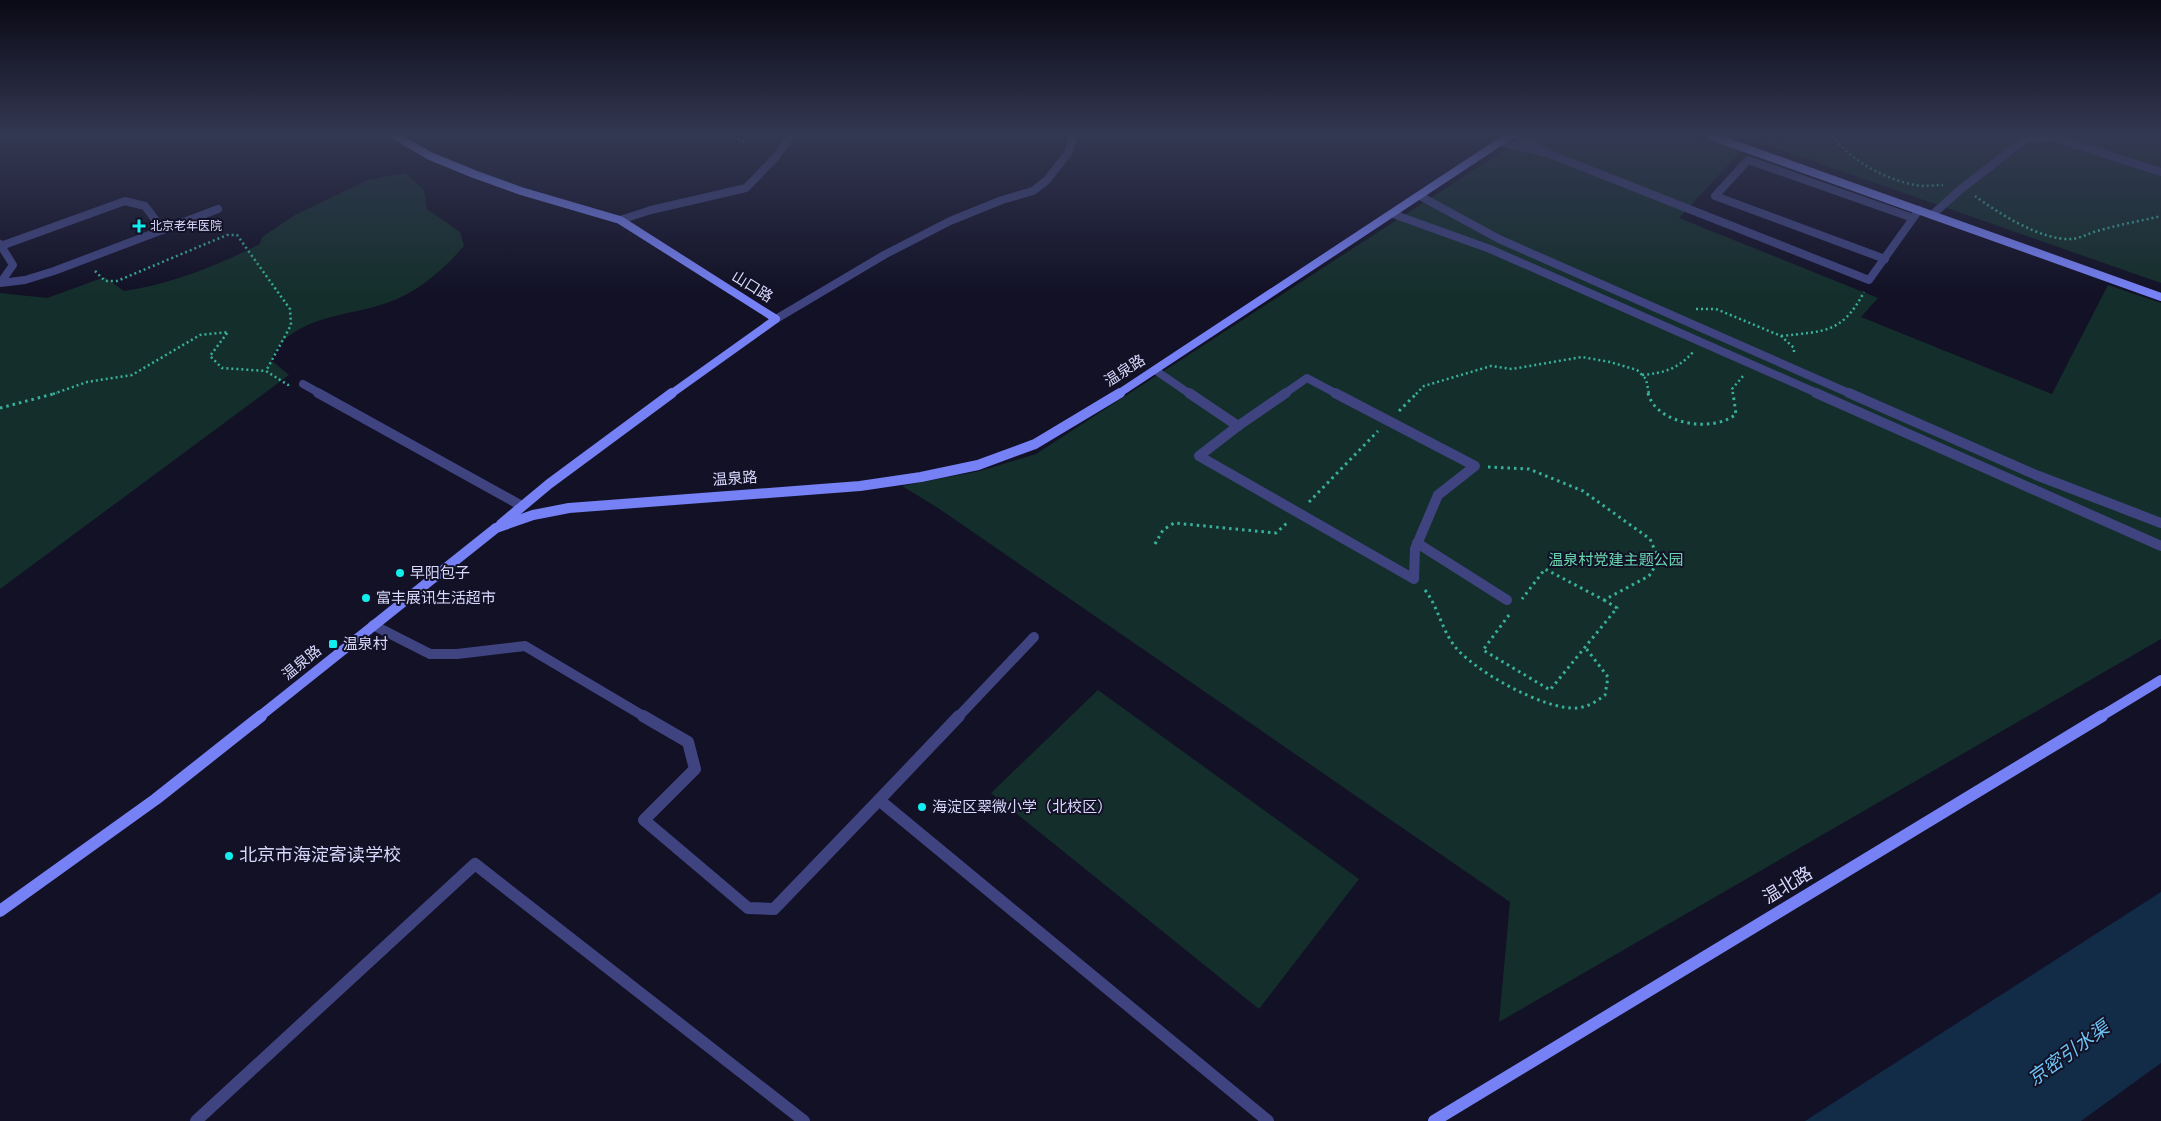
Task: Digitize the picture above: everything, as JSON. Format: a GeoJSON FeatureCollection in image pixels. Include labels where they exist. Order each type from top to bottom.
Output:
{"type":"FeatureCollection","features":[{"type":"Feature","properties":{"kind":"main road","name":"山口路"},"geometry":{"type":"LineString","coordinates":[[496,528],[641,415],[776,319],[620,220],[514,188]]}},
{"type":"Feature","properties":{"kind":"main road","name":"温泉路"},"geometry":{"type":"LineString","coordinates":[[0,911],[156,799],[496,528],[533,516],[569,508],[860,486],[921,477],[978,465],[1035,444],[1155,370],[1431,188]]}},
{"type":"Feature","properties":{"kind":"main road"},"geometry":{"type":"LineString","coordinates":[[1858,188],[2161,297]]}},
{"type":"Feature","properties":{"kind":"main road","name":"温北路"},"geometry":{"type":"LineString","coordinates":[[1434,1121],[2161,680]]}},
{"type":"Feature","properties":{"kind":"street"},"geometry":{"type":"LineString","coordinates":[[620,220],[652,210],[745,188]]}},
{"type":"Feature","properties":{"kind":"street"},"geometry":{"type":"LineString","coordinates":[[776,319],[884,255],[942,225],[1002,200],[1036,188]]}},
{"type":"Feature","properties":{"kind":"street"},"geometry":{"type":"LineString","coordinates":[[1637,188],[1870,280],[1919,210]]}},
{"type":"Feature","properties":{"kind":"street"},"geometry":{"type":"LineString","coordinates":[[1722,188],[1715,196],[1885,259]]}},
{"type":"Feature","properties":{"kind":"street"},"geometry":{"type":"LineString","coordinates":[[1829,188],[1913,218]]}},
{"type":"Feature","properties":{"kind":"street"},"geometry":{"type":"LineString","coordinates":[[1932,215],[1961,189]]}},
{"type":"Feature","properties":{"kind":"street"},"geometry":{"type":"LineString","coordinates":[[1420,196],[1499,239],[2036,475],[2161,523]]}},
{"type":"Feature","properties":{"kind":"street"},"geometry":{"type":"LineString","coordinates":[[1,283],[13,266],[0,245],[125,201],[136,202],[146,206],[163,230]]}},
{"type":"Feature","properties":{"kind":"street"},"geometry":{"type":"LineString","coordinates":[[1,283],[25,280],[84,260],[218,209]]}},
{"type":"Feature","properties":{"kind":"street"},"geometry":{"type":"LineString","coordinates":[[1393,214],[1490,249],[2161,546]]}},
{"type":"Feature","properties":{"kind":"street"},"geometry":{"type":"LineString","coordinates":[[1664,325],[1672,315]]}},
{"type":"Feature","properties":{"kind":"street"},"geometry":{"type":"LineString","coordinates":[[1787,380],[1796,369]]}},
{"type":"Feature","properties":{"kind":"street"},"geometry":{"type":"LineString","coordinates":[[1155,370],[1238,426]]}},
{"type":"Feature","properties":{"kind":"street"},"geometry":{"type":"LineString","coordinates":[[1307,378],[1388,420],[1475,466],[1438,495],[1415,549],[1414,579],[1199,456],[1307,378]]}},
{"type":"Feature","properties":{"kind":"street"},"geometry":{"type":"LineString","coordinates":[[303,384],[522,506]]}},
{"type":"Feature","properties":{"kind":"street"},"geometry":{"type":"LineString","coordinates":[[2031,487],[2036,475]]}},
{"type":"Feature","properties":{"kind":"street"},"geometry":{"type":"LineString","coordinates":[[1417,543],[1507,600]]}},
{"type":"Feature","properties":{"kind":"street"},"geometry":{"type":"LineString","coordinates":[[374,625],[430,654],[457,654],[525,646],[688,742],[695,769],[644,820],[748,908],[774,909],[1034,637]]}},
{"type":"Feature","properties":{"kind":"street"},"geometry":{"type":"LineString","coordinates":[[878,800],[1268,1121]]}},
{"type":"Feature","properties":{"kind":"street"},"geometry":{"type":"LineString","coordinates":[[196,1121],[475,864],[804,1121]]}},
{"type":"Feature","properties":{"kind":"path"},"geometry":{"type":"LineString","coordinates":[[1957,188],[1978,197],[1998,213],[2054,237],[2065,239],[2074,239],[2100,230],[2161,216]]}},
{"type":"Feature","properties":{"kind":"path"},"geometry":{"type":"LineString","coordinates":[[84,260],[105,281],[117,281],[227,235],[236,235],[290,309],[291,324],[266,370]]}},
{"type":"Feature","properties":{"kind":"path"},"geometry":{"type":"LineString","coordinates":[[1781,336],[1832,329],[1844,323],[1856,309],[1870,280]]}},
{"type":"Feature","properties":{"kind":"path"},"geometry":{"type":"LineString","coordinates":[[1672,315],[1705,307],[1716,309],[1781,336],[1794,348],[1796,369]]}},
{"type":"Feature","properties":{"kind":"path"},"geometry":{"type":"LineString","coordinates":[[0,408],[50,395],[87,382],[132,375],[200,335],[228,332],[210,356],[222,368],[266,370],[288,385],[296,381],[303,384]]}},
{"type":"Feature","properties":{"kind":"path"},"geometry":{"type":"LineString","coordinates":[[1642,375],[1663,373],[1676,369],[1681,366],[1702,342]]}},
{"type":"Feature","properties":{"kind":"path"},"geometry":{"type":"LineString","coordinates":[[1154,544],[1163,530],[1174,523],[1276,533],[1424,386],[1491,366],[1512,369],[1582,357],[1619,365],[1636,370],[1646,379],[1649,396],[1656,409],[1669,418],[1686,423],[1728,421],[1736,414],[1736,403],[1732,389],[1754,365]]}},
{"type":"Feature","properties":{"kind":"path"},"geometry":{"type":"LineString","coordinates":[[1475,466],[1529,469],[1583,491],[1650,539],[1659,560],[1649,576],[1604,600]]}},
{"type":"Feature","properties":{"kind":"path"},"geometry":{"type":"LineString","coordinates":[[1511,613],[1483,650],[1550,690],[1617,608],[1545,569],[1517,606]]}},
{"type":"Feature","properties":{"kind":"path"},"geometry":{"type":"LineString","coordinates":[[1414,579],[1438,606],[1454,645],[1467,658],[1494,678],[1547,704],[1571,709],[1592,705],[1605,695],[1608,677],[1585,647]]}},
{"type":"Feature","properties":{"kind":"green space"},"geometry":{"type":"Polygon","coordinates":[[[351,188],[422,188],[427,209],[460,232],[464,246],[439,272],[409,293],[374,307],[320,320],[295,332],[281,343],[271,360],[289,375],[0,589],[0,293],[47,298],[105,277],[124,291],[159,284],[210,267],[260,244],[262,237],[295,215],[351,188]]]}},
{"type":"Feature","properties":{"kind":"green space","name":"温泉村党建主题公园"},"geometry":{"type":"Polygon","coordinates":[[[1445,188],[1706,188],[1679,218],[1878,298],[1861,317],[2052,394],[2108,285],[2161,303],[2161,639],[1499,1022],[1510,902],[938,508],[902,486],[980,471],[1036,454],[1445,188]]]}},
{"type":"Feature","properties":{"kind":"green space"},"geometry":{"type":"Polygon","coordinates":[[[1890,188],[2161,188],[2161,283],[1890,188]]]}},
{"type":"Feature","properties":{"kind":"green space"},"geometry":{"type":"Polygon","coordinates":[[[1098,690],[1359,879],[1259,1009],[991,793],[1098,690]]]}},
{"type":"Feature","properties":{"kind":"water","name":"京密引水渠"},"geometry":{"type":"Polygon","coordinates":[[[2161,892],[2161,1063],[2081,1121],[1805,1121],[2161,892]]]}},
{"type":"Feature","properties":{"kind":"place","name":"北京老年医院"},"geometry":{"type":"Point","coordinates":[139,226]}},
{"type":"Feature","properties":{"kind":"place","name":"早阳包子"},"geometry":{"type":"Point","coordinates":[400,573]}},
{"type":"Feature","properties":{"kind":"place","name":"富丰展讯生活超市"},"geometry":{"type":"Point","coordinates":[366,598]}},
{"type":"Feature","properties":{"kind":"place","name":"温泉村"},"geometry":{"type":"Point","coordinates":[333,644]}},
{"type":"Feature","properties":{"kind":"place","name":"海淀区翠微小学（北校区）"},"geometry":{"type":"Point","coordinates":[922,807]}},
{"type":"Feature","properties":{"kind":"place","name":"北京市海淀寄读学校"},"geometry":{"type":"Point","coordinates":[229,856]}}]}
